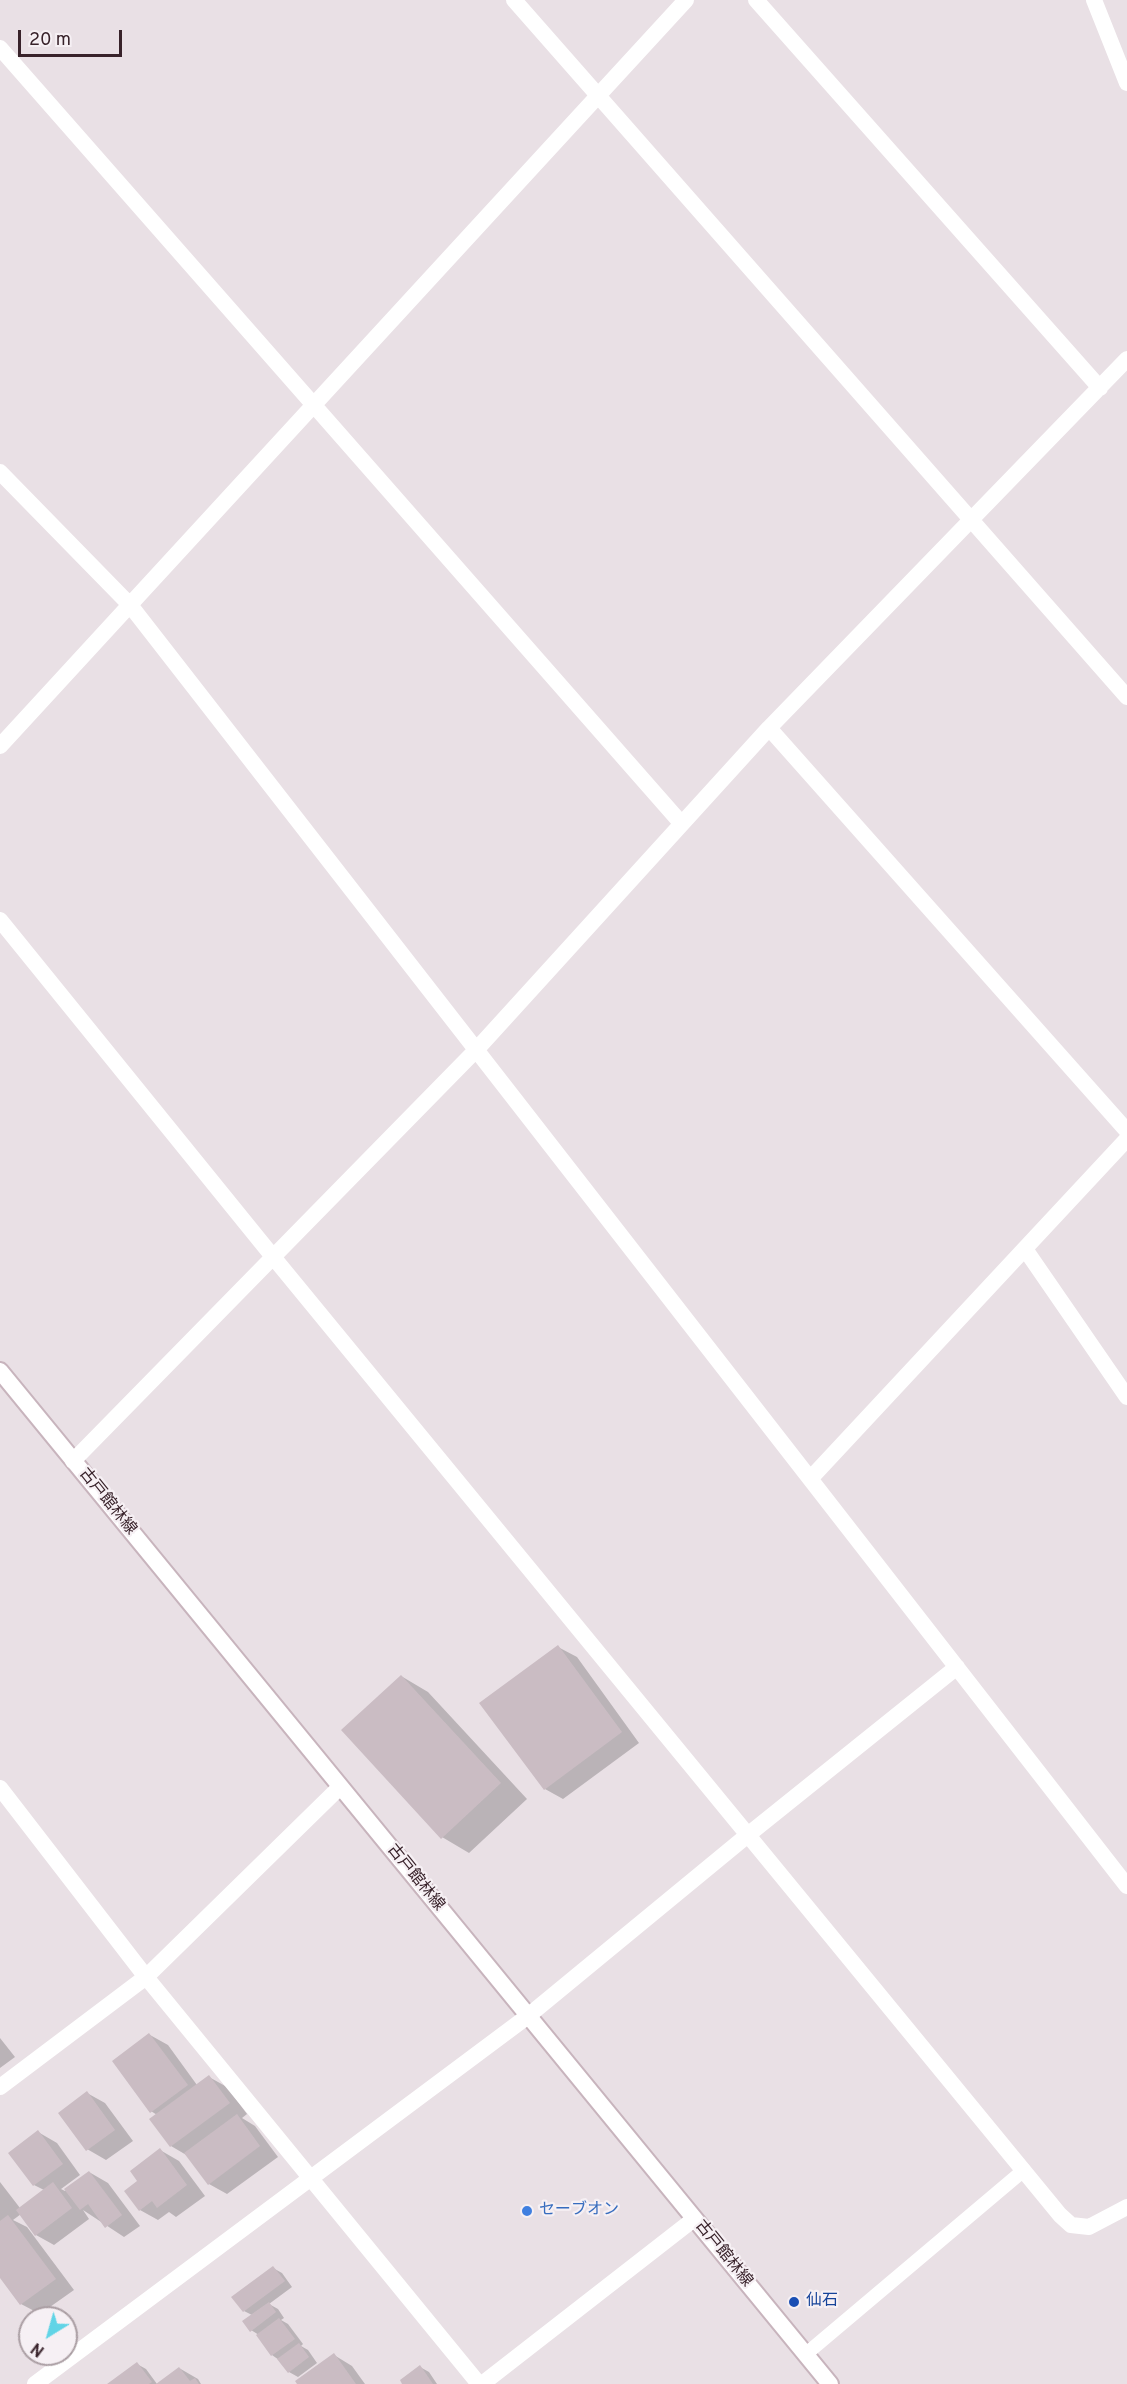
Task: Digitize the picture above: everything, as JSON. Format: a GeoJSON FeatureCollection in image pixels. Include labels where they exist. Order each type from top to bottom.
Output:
{"type":"FeatureCollection","features":[{"type":"Feature","properties":{"kind":"street"},"geometry":{"type":"LineString","coordinates":[[514,0],[1127,697]]}},
{"type":"Feature","properties":{"kind":"street"},"geometry":{"type":"LineString","coordinates":[[0,746],[686,0]]}},
{"type":"Feature","properties":{"kind":"street"},"geometry":{"type":"LineString","coordinates":[[756,0],[1100,388]]}},
{"type":"Feature","properties":{"kind":"street"},"geometry":{"type":"LineString","coordinates":[[1094,0],[1127,82]]}},
{"type":"Feature","properties":{"kind":"street"},"geometry":{"type":"LineString","coordinates":[[0,48],[681,823]]}},
{"type":"Feature","properties":{"kind":"street"},"geometry":{"type":"LineString","coordinates":[[73,1461],[477,1049],[769,728],[1127,359]]}},
{"type":"Feature","properties":{"kind":"street"},"geometry":{"type":"LineString","coordinates":[[0,472],[130,605],[1127,1886]]}},
{"type":"Feature","properties":{"kind":"street"},"geometry":{"type":"LineString","coordinates":[[769,728],[1127,1131]]}},
{"type":"Feature","properties":{"kind":"street"},"geometry":{"type":"LineString","coordinates":[[0,920],[274,1257],[1071,2225],[1089,2227],[1127,2207]]}},
{"type":"Feature","properties":{"kind":"street"},"geometry":{"type":"LineString","coordinates":[[810,1479],[1127,1139]]}},
{"type":"Feature","properties":{"kind":"street"},"geometry":{"type":"LineString","coordinates":[[1025,1249],[1127,1396]]}},
{"type":"Feature","properties":{"kind":"street","name":"古戸館林線"},"geometry":{"type":"LineString","coordinates":[[0,1371],[830,2384]]}},
{"type":"Feature","properties":{"kind":"street"},"geometry":{"type":"LineString","coordinates":[[35,2384],[528,2016],[749,1834],[957,1668]]}},
{"type":"Feature","properties":{"kind":"street"},"geometry":{"type":"LineString","coordinates":[[0,2087],[146,1977],[340,1786]]}},
{"type":"Feature","properties":{"kind":"street"},"geometry":{"type":"LineString","coordinates":[[0,1788],[146,1977],[480,2384],[694,2219]]}},
{"type":"Feature","properties":{"kind":"lane"},"geometry":{"type":"LineString","coordinates":[[806,2354],[1024,2170]]}},
{"type":"Feature","properties":{"kind":"building"},"geometry":{"type":"Polygon","coordinates":[[[558,1645],[622,1732],[544,1790],[479,1703],[558,1645]]]}},
{"type":"Feature","properties":{"kind":"building"},"geometry":{"type":"Polygon","coordinates":[[[401,1675],[501,1783],[441,1839],[341,1730],[401,1675]]]}},
{"type":"Feature","properties":{"kind":"building"},"geometry":{"type":"Polygon","coordinates":[[[149,2033],[188,2085],[150,2113],[112,2061],[149,2033]]]}},
{"type":"Feature","properties":{"kind":"building"},"geometry":{"type":"Polygon","coordinates":[[[209,2075],[230,2103],[170,2147],[149,2119],[209,2075]]]}},
{"type":"Feature","properties":{"kind":"building"},"geometry":{"type":"Polygon","coordinates":[[[87,2091],[115,2130],[86,2151],[58,2113],[87,2091]]]}},
{"type":"Feature","properties":{"kind":"building"},"geometry":{"type":"Polygon","coordinates":[[[237,2114],[260,2146],[208,2185],[184,2153],[237,2114]]]}},
{"type":"Feature","properties":{"kind":"building"},"geometry":{"type":"Polygon","coordinates":[[[38,2130],[63,2164],[33,2186],[8,2153],[38,2130]]]}},
{"type":"Feature","properties":{"kind":"building"},"geometry":{"type":"Polygon","coordinates":[[[160,2148],[187,2185],[157,2208],[152,2201],[139,2211],[124,2191],[137,2181],[130,2171],[160,2148]]]}},
{"type":"Feature","properties":{"kind":"building"},"geometry":{"type":"Polygon","coordinates":[[[89,2171],[122,2215],[105,2228],[88,2204],[80,2210],[64,2189],[89,2171]]]}},
{"type":"Feature","properties":{"kind":"building"},"geometry":{"type":"Polygon","coordinates":[[[53,2182],[72,2208],[35,2236],[16,2210],[53,2182]]]}},
{"type":"Feature","properties":{"kind":"building"},"geometry":{"type":"Polygon","coordinates":[[[8,2215],[56,2279],[20,2305],[0,2278],[0,2221],[8,2215]]]}},
{"type":"Feature","properties":{"kind":"building"},"geometry":{"type":"Polygon","coordinates":[[[273,2266],[285,2281],[243,2312],[231,2297],[273,2266]]]}},
{"type":"Feature","properties":{"kind":"building"},"geometry":{"type":"Polygon","coordinates":[[[269,2302],[276,2312],[250,2332],[242,2321],[269,2302]]]}},
{"type":"Feature","properties":{"kind":"building"},"geometry":{"type":"Polygon","coordinates":[[[279,2318],[295,2339],[271,2356],[256,2335],[279,2318]]]}},
{"type":"Feature","properties":{"kind":"building"},"geometry":{"type":"Polygon","coordinates":[[[299,2343],[309,2357],[288,2373],[277,2359],[299,2343]]]}},
{"type":"Feature","properties":{"kind":"building"},"geometry":{"type":"Polygon","coordinates":[[[334,2353],[356,2384],[297,2384],[295,2381],[334,2353]]]}},
{"type":"Feature","properties":{"kind":"building"},"geometry":{"type":"Polygon","coordinates":[[[137,2362],[152,2382],[149,2384],[107,2384],[137,2362]]]}},
{"type":"Feature","properties":{"kind":"building"},"geometry":{"type":"Polygon","coordinates":[[[420,2365],[433,2384],[402,2384],[400,2380],[420,2365]]]}},
{"type":"Feature","properties":{"kind":"building"},"geometry":{"type":"Polygon","coordinates":[[[179,2367],[190,2381],[195,2378],[199,2384],[156,2384],[179,2367]]]}},
{"type":"Feature","properties":{"kind":"place","name":"セーブオン"},"geometry":{"type":"Point","coordinates":[527,2211]}},
{"type":"Feature","properties":{"kind":"place","name":"仙石"},"geometry":{"type":"Point","coordinates":[794,2302]}}]}
